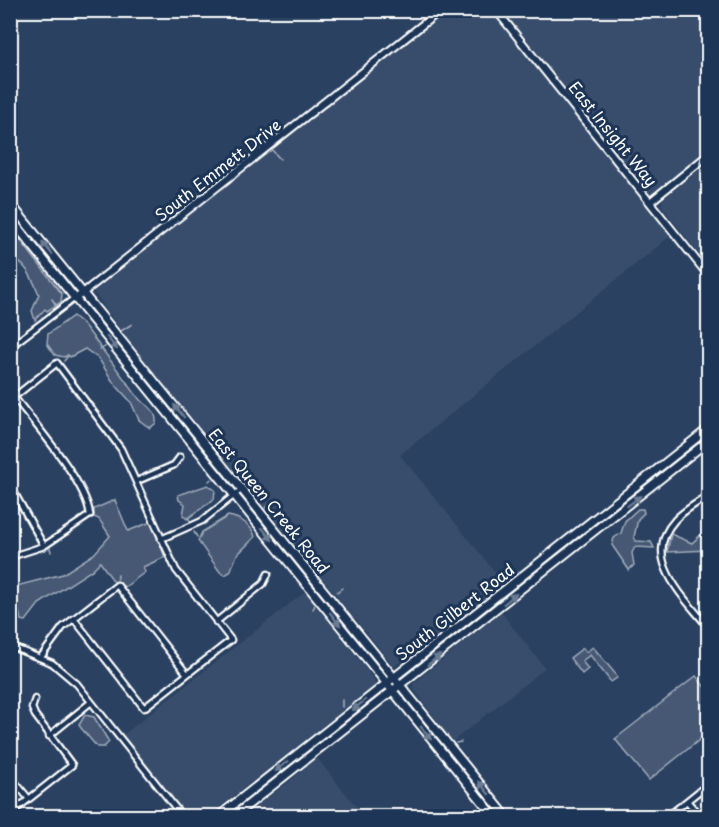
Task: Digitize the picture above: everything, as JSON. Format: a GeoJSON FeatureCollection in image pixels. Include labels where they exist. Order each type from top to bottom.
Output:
{"type":"FeatureCollection","features":[{"type":"Feature","properties":{"kind":"main road","name":"East Queen Creek Road"},"geometry":{"type":"LineString","coordinates":[[10,203],[79,296],[235,495],[494,816]]}},
{"type":"Feature","properties":{"kind":"main road","name":"East Queen Creek Road"},"geometry":{"type":"LineString","coordinates":[[10,218],[242,489],[506,816]]}},
{"type":"Feature","properties":{"kind":"main road","name":"South Gilbert Road"},"geometry":{"type":"LineString","coordinates":[[219,816],[708,429]]}},
{"type":"Feature","properties":{"kind":"main road","name":"South Gilbert Road"},"geometry":{"type":"LineString","coordinates":[[234,816],[393,693],[708,441]]}},
{"type":"Feature","properties":{"kind":"main road"},"geometry":{"type":"LineString","coordinates":[[582,529],[588,537]]}},
{"type":"Feature","properties":{"kind":"main road"},"geometry":{"type":"LineString","coordinates":[[314,593],[322,587]]}},
{"type":"Feature","properties":{"kind":"main road"},"geometry":{"type":"LineString","coordinates":[[489,603],[495,611]]}},
{"type":"Feature","properties":{"kind":"street","name":"South Emmett Drive"},"geometry":{"type":"LineString","coordinates":[[10,347],[79,296],[441,10]]}},
{"type":"Feature","properties":{"kind":"street","name":"East Insight Way"},"geometry":{"type":"LineString","coordinates":[[496,10],[708,275]]}},
{"type":"Feature","properties":{"kind":"street"},"geometry":{"type":"LineString","coordinates":[[650,202],[708,155]]}},
{"type":"Feature","properties":{"kind":"street"},"geometry":{"type":"LineString","coordinates":[[10,557],[44,546],[90,515],[81,492],[62,459],[14,398],[57,363],[111,433],[137,481],[176,570],[231,640],[144,708],[74,619]]}},
{"type":"Feature","properties":{"kind":"street"},"geometry":{"type":"LineString","coordinates":[[137,481],[174,465],[180,457]]}},
{"type":"Feature","properties":{"kind":"street"},"geometry":{"type":"LineString","coordinates":[[10,485],[44,546]]}},
{"type":"Feature","properties":{"kind":"street"},"geometry":{"type":"LineString","coordinates":[[161,539],[196,525],[242,489]]}},
{"type":"Feature","properties":{"kind":"street"},"geometry":{"type":"LineString","coordinates":[[708,496],[676,519],[664,538],[663,560],[669,578],[708,627]]}},
{"type":"Feature","properties":{"kind":"street"},"geometry":{"type":"LineString","coordinates":[[216,622],[263,584],[268,574]]}},
{"type":"Feature","properties":{"kind":"street"},"geometry":{"type":"LineString","coordinates":[[41,657],[56,634],[117,585],[187,674]]}},
{"type":"Feature","properties":{"kind":"street"},"geometry":{"type":"LineString","coordinates":[[10,646],[41,657],[69,676],[182,816]]}},
{"type":"Feature","properties":{"kind":"street"},"geometry":{"type":"LineString","coordinates":[[10,814],[72,765],[49,736],[32,708],[35,699]]}},
{"type":"Feature","properties":{"kind":"street"},"geometry":{"type":"LineString","coordinates":[[49,736],[92,702]]}},
{"type":"Feature","properties":{"kind":"street"},"geometry":{"type":"LineString","coordinates":[[10,776],[29,799]]}},
{"type":"Feature","properties":{"kind":"street"},"geometry":{"type":"LineString","coordinates":[[668,816],[708,784]]}},
{"type":"Feature","properties":{"kind":"street"},"geometry":{"type":"LineString","coordinates":[[687,801],[700,816]]}},
{"type":"Feature","properties":{"kind":"shaded area"},"geometry":{"type":"Polygon","coordinates":[[[441,11],[708,11],[708,156],[650,202],[674,233],[400,455],[504,583],[480,604],[394,666],[131,345],[94,292],[441,11]]]}},
{"type":"Feature","properties":{"kind":"shaded area"},"geometry":{"type":"Polygon","coordinates":[[[708,163],[708,265],[661,205],[663,199],[708,163]]]}},
{"type":"Feature","properties":{"kind":"shaded area"},"geometry":{"type":"Polygon","coordinates":[[[11,228],[62,294],[61,302],[47,311],[45,309],[35,320],[32,311],[39,294],[21,263],[11,259],[11,228]]]}},
{"type":"Feature","properties":{"kind":"shaded area"},"geometry":{"type":"Polygon","coordinates":[[[73,316],[84,325],[140,400],[154,412],[156,423],[150,428],[139,420],[131,402],[113,382],[99,359],[85,349],[70,357],[55,355],[47,344],[48,334],[73,316]]]}},
{"type":"Feature","properties":{"kind":"shaded area"},"geometry":{"type":"Polygon","coordinates":[[[208,485],[215,490],[214,499],[187,519],[183,515],[185,504],[179,500],[178,495],[208,485]]]}},
{"type":"Feature","properties":{"kind":"shaded area"},"geometry":{"type":"Polygon","coordinates":[[[115,500],[128,531],[151,522],[165,557],[143,567],[145,572],[125,587],[114,582],[100,562],[92,570],[39,604],[26,621],[21,620],[19,612],[14,607],[16,586],[63,574],[94,554],[110,536],[99,519],[94,517],[94,509],[115,500]]]}},
{"type":"Feature","properties":{"kind":"shaded area"},"geometry":{"type":"Polygon","coordinates":[[[638,509],[643,509],[644,513],[638,519],[634,537],[636,541],[651,542],[654,548],[635,547],[632,553],[634,565],[629,570],[612,545],[614,538],[621,533],[625,521],[638,509]]]}},
{"type":"Feature","properties":{"kind":"shaded area"},"geometry":{"type":"Polygon","coordinates":[[[228,516],[245,523],[255,537],[237,555],[230,572],[225,575],[220,572],[198,541],[202,532],[228,516]]]}},
{"type":"Feature","properties":{"kind":"shaded area"},"geometry":{"type":"Polygon","coordinates":[[[708,528],[708,550],[667,552],[671,534],[692,543],[708,528]]]}},
{"type":"Feature","properties":{"kind":"shaded area"},"geometry":{"type":"Polygon","coordinates":[[[306,591],[374,680],[375,685],[208,816],[187,816],[123,735],[306,591]]]}},
{"type":"Feature","properties":{"kind":"shaded area"},"geometry":{"type":"Polygon","coordinates":[[[501,612],[545,668],[452,742],[414,689],[413,684],[501,612]]]}},
{"type":"Feature","properties":{"kind":"shaded area"},"geometry":{"type":"Polygon","coordinates":[[[593,647],[618,677],[611,682],[590,655],[582,661],[588,669],[582,674],[570,658],[583,648],[586,652],[593,647]]]}},
{"type":"Feature","properties":{"kind":"shaded area"},"geometry":{"type":"Polygon","coordinates":[[[696,676],[708,691],[708,733],[649,780],[615,739],[696,676]]]}},
{"type":"Feature","properties":{"kind":"shaded area"},"geometry":{"type":"Polygon","coordinates":[[[85,715],[94,717],[109,742],[104,747],[97,747],[79,725],[85,715]]]}},
{"type":"Feature","properties":{"kind":"shaded area"},"geometry":{"type":"Polygon","coordinates":[[[317,758],[364,816],[244,816],[290,781],[317,758]]]}},
{"type":"Feature","properties":{"kind":"waterway"},"geometry":{"type":"LineString","coordinates":[[272,150],[280,159]]}},
{"type":"Feature","properties":{"kind":"waterway"},"geometry":{"type":"LineString","coordinates":[[52,299],[56,305]]}},
{"type":"Feature","properties":{"kind":"waterway"},"geometry":{"type":"LineString","coordinates":[[121,331],[132,324]]}},
{"type":"Feature","properties":{"kind":"waterway"},"geometry":{"type":"LineString","coordinates":[[100,350],[106,346]]}},
{"type":"Feature","properties":{"kind":"waterway"},"geometry":{"type":"LineString","coordinates":[[64,361],[68,356]]}},
{"type":"Feature","properties":{"kind":"waterway"},"geometry":{"type":"LineString","coordinates":[[265,508],[273,501]]}},
{"type":"Feature","properties":{"kind":"waterway"},"geometry":{"type":"LineString","coordinates":[[188,517],[190,521]]}},
{"type":"Feature","properties":{"kind":"waterway"},"geometry":{"type":"LineString","coordinates":[[194,532],[197,537]]}},
{"type":"Feature","properties":{"kind":"waterway"},"geometry":{"type":"LineString","coordinates":[[50,548],[51,552]]}},
{"type":"Feature","properties":{"kind":"waterway"},"geometry":{"type":"LineString","coordinates":[[117,579],[118,575]]}},
{"type":"Feature","properties":{"kind":"waterway"},"geometry":{"type":"LineString","coordinates":[[337,592],[342,588]]}},
{"type":"Feature","properties":{"kind":"waterway"},"geometry":{"type":"LineString","coordinates":[[313,609],[315,605]]}},
{"type":"Feature","properties":{"kind":"waterway"},"geometry":{"type":"LineString","coordinates":[[342,700],[342,707]]}},
{"type":"Feature","properties":{"kind":"waterway"},"geometry":{"type":"LineString","coordinates":[[456,743],[461,742]]}}]}
